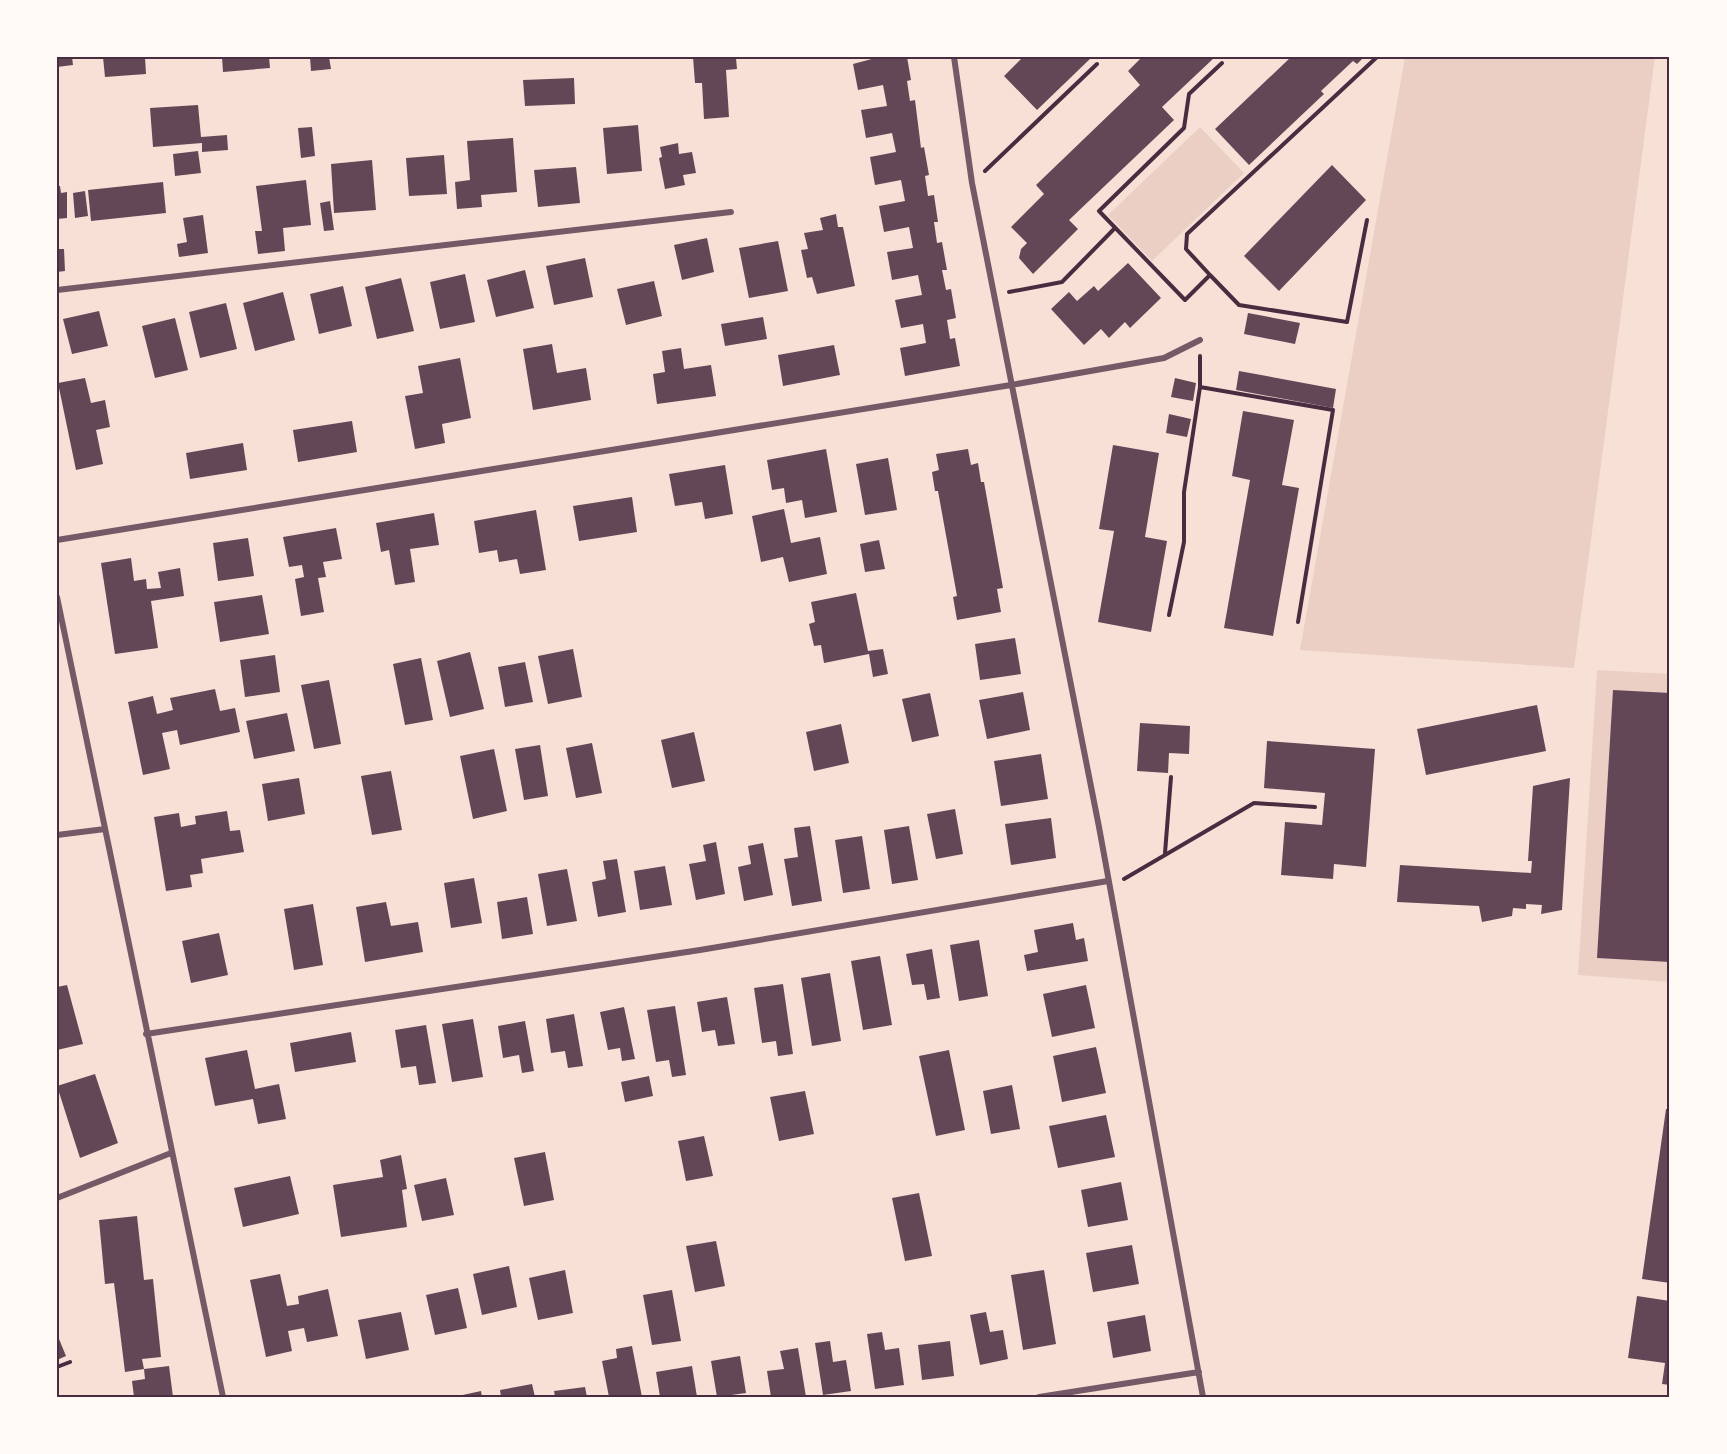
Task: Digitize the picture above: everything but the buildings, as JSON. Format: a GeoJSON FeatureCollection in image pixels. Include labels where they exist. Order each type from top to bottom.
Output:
{"type":"FeatureCollection","features":[{"type":"Feature","properties":{"kind":"street"},"geometry":{"type":"LineString","coordinates":[[954,57],[972,183],[1108,881],[1203,1397]]}},
{"type":"Feature","properties":{"kind":"street"},"geometry":{"type":"LineString","coordinates":[[57,291],[731,212]]}},
{"type":"Feature","properties":{"kind":"street"},"geometry":{"type":"LineString","coordinates":[[57,540],[1011,385],[1164,358],[1200,340]]}},
{"type":"Feature","properties":{"kind":"street"},"geometry":{"type":"LineString","coordinates":[[57,597],[223,1397]]}},
{"type":"Feature","properties":{"kind":"street"},"geometry":{"type":"LineString","coordinates":[[57,835],[105,829]]}},
{"type":"Feature","properties":{"kind":"street"},"geometry":{"type":"LineString","coordinates":[[146,1034],[700,950],[1108,881]]}},
{"type":"Feature","properties":{"kind":"street"},"geometry":{"type":"LineString","coordinates":[[57,1197],[171,1153]]}},
{"type":"Feature","properties":{"kind":"street"},"geometry":{"type":"LineString","coordinates":[[1039,1397],[1199,1372]]}},
{"type":"Feature","properties":{"kind":"path"},"geometry":{"type":"LineString","coordinates":[[1368,220],[1347,322],[1239,305],[1186,249],[1186,234],[1377,57]]}},
{"type":"Feature","properties":{"kind":"path"},"geometry":{"type":"LineString","coordinates":[[1210,276],[1185,300],[1099,211],[1184,128],[1189,94],[1221,63]]}},
{"type":"Feature","properties":{"kind":"path"},"geometry":{"type":"LineString","coordinates":[[972,183],[1097,64]]}},
{"type":"Feature","properties":{"kind":"path"},"geometry":{"type":"LineString","coordinates":[[994,295],[1062,282],[1114,229]]}},
{"type":"Feature","properties":{"kind":"path"},"geometry":{"type":"LineString","coordinates":[[1169,615],[1184,542],[1184,492],[1200,387],[1200,340]]}},
{"type":"Feature","properties":{"kind":"path"},"geometry":{"type":"LineString","coordinates":[[1200,387],[1333,410],[1298,622]]}},
{"type":"Feature","properties":{"kind":"path"},"geometry":{"type":"LineString","coordinates":[[1165,853],[1171,777]]}},
{"type":"Feature","properties":{"kind":"path"},"geometry":{"type":"LineString","coordinates":[[1108,881],[1125,879],[1165,853],[1254,803],[1315,807]]}},
{"type":"Feature","properties":{"kind":"path"},"geometry":{"type":"LineString","coordinates":[[57,1367],[70,1362]]}},
{"type":"Feature","properties":{"kind":"shaded area"},"geometry":{"type":"Polygon","coordinates":[[[1405,57],[1655,57],[1574,668],[1300,650],[1405,57]]]}},
{"type":"Feature","properties":{"kind":"shaded area"},"geometry":{"type":"Polygon","coordinates":[[[1200,127],[1244,173],[1152,261],[1108,215],[1200,127]]]}},
{"type":"Feature","properties":{"kind":"shaded area"},"geometry":{"type":"Polygon","coordinates":[[[1597,670],[1670,674],[1670,982],[1578,975],[1597,670]]]}}]}
